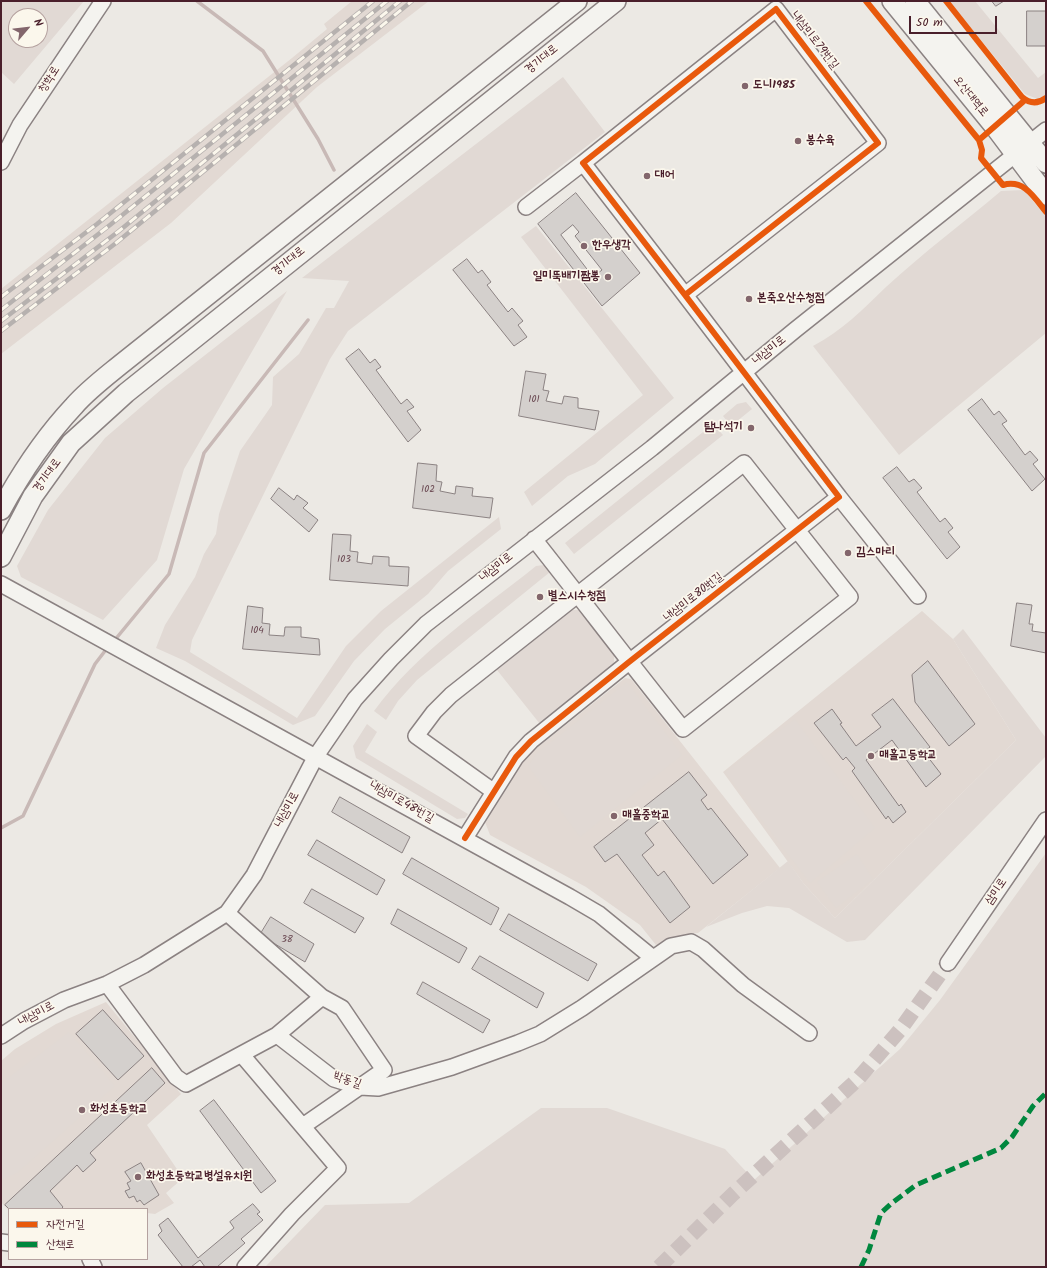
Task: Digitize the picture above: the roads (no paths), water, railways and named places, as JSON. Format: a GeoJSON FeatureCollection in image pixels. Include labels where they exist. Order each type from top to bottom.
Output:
{"type":"FeatureCollection","features":[{"type":"Feature","properties":{"kind":"main road","name":"경기대로"},"geometry":{"type":"LineString","coordinates":[[1,510],[13,488],[43,443],[74,406],[120,365],[577,1]]}},
{"type":"Feature","properties":{"kind":"main road","name":"경기대로"},"geometry":{"type":"LineString","coordinates":[[1,557],[33,496],[71,443],[126,393],[616,1]]}},
{"type":"Feature","properties":{"kind":"main road"},"geometry":{"type":"LineString","coordinates":[[878,1],[971,114],[1001,121],[999,86],[931,1]]}},
{"type":"Feature","properties":{"kind":"main road","name":"오산대역로"},"geometry":{"type":"LineString","coordinates":[[892,1],[1001,121],[1030,142],[1046,163]]}},
{"type":"Feature","properties":{"kind":"main road","name":"오산대역로"},"geometry":{"type":"LineString","coordinates":[[915,1],[1001,121],[1015,154],[1046,195]]}},
{"type":"Feature","properties":{"kind":"street","name":"청학로"},"geometry":{"type":"LineString","coordinates":[[1,162],[20,125],[103,1]]}},
{"type":"Feature","properties":{"kind":"street","name":"내삼미로79번길"},"geometry":{"type":"LineString","coordinates":[[583,163],[776,9],[878,143],[685,295]]}},
{"type":"Feature","properties":{"kind":"street","name":"내삼미로"},"geometry":{"type":"LineString","coordinates":[[1,1036],[24,1021],[64,1000],[106,984],[144,965],[227,913],[254,875],[316,756],[355,699],[391,659],[426,624],[652,448],[1046,130]]}},
{"type":"Feature","properties":{"kind":"street"},"geometry":{"type":"LineString","coordinates":[[526,207],[583,163],[745,372],[839,497],[918,596]]}},
{"type":"Feature","properties":{"kind":"street"},"geometry":{"type":"LineString","coordinates":[[493,791],[416,736],[434,712],[451,695],[578,595],[744,464],[850,597],[683,729],[629,662],[578,595],[534,539]]}},
{"type":"Feature","properties":{"kind":"street","name":"내삼미로80번길"},"geometry":{"type":"LineString","coordinates":[[465,838],[493,791],[516,758],[531,742],[629,662],[839,497]]}},
{"type":"Feature","properties":{"kind":"street","name":"내삼미로48번길"},"geometry":{"type":"LineString","coordinates":[[1,584],[465,838],[599,914],[653,958]]}},
{"type":"Feature","properties":{"kind":"street","name":"삼미로"},"geometry":{"type":"LineString","coordinates":[[948,963],[1046,820]]}},
{"type":"Feature","properties":{"kind":"street"},"geometry":{"type":"LineString","coordinates":[[227,913],[322,998],[342,1008],[384,1070],[303,1126]]}},
{"type":"Feature","properties":{"kind":"street","name":"박동길"},"geometry":{"type":"LineString","coordinates":[[277,1035],[334,1079],[360,1087],[378,1088],[452,1067],[540,1034],[582,1008],[671,946],[691,942],[703,948],[743,985],[809,1033]]}},
{"type":"Feature","properties":{"kind":"street"},"geometry":{"type":"LineString","coordinates":[[106,984],[176,1077],[186,1084],[277,1035],[322,998]]}},
{"type":"Feature","properties":{"kind":"street"},"geometry":{"type":"LineString","coordinates":[[242,1055],[338,1168],[292,1214],[245,1267]]}},
{"type":"Feature","properties":{"kind":"waterway"},"geometry":{"type":"LineString","coordinates":[[197,1],[263,51],[318,139],[334,170]]}},
{"type":"Feature","properties":{"kind":"waterway"},"geometry":{"type":"LineString","coordinates":[[114,641],[169,574],[204,453],[308,320]]}},
{"type":"Feature","properties":{"kind":"waterway"},"geometry":{"type":"LineString","coordinates":[[1,828],[23,816],[95,664],[108,647]]}},
{"type":"Feature","properties":{"kind":"tunnel"},"geometry":{"type":"LineString","coordinates":[[659,1267],[733,1194],[857,1080],[900,1030],[948,963]]}},
{"type":"Feature","properties":{"kind":"railway"},"geometry":{"type":"LineString","coordinates":[[1,297],[97,224],[373,1]]}},
{"type":"Feature","properties":{"kind":"railway"},"geometry":{"type":"LineString","coordinates":[[1,310],[110,225],[387,1]]}},
{"type":"Feature","properties":{"kind":"railway"},"geometry":{"type":"LineString","coordinates":[[1,321],[119,231],[400,1]]}},
{"type":"Feature","properties":{"kind":"railway"},"geometry":{"type":"LineString","coordinates":[[1,331],[116,243],[412,1]]}},
{"type":"Feature","properties":{"kind":"place","name":"도니1985"},"geometry":{"type":"Point","coordinates":[745,86]}},
{"type":"Feature","properties":{"kind":"place","name":"봉수육"},"geometry":{"type":"Point","coordinates":[798,141]}},
{"type":"Feature","properties":{"kind":"place","name":"대어"},"geometry":{"type":"Point","coordinates":[647,176]}},
{"type":"Feature","properties":{"kind":"place","name":"한우생각"},"geometry":{"type":"Point","coordinates":[584,246]}},
{"type":"Feature","properties":{"kind":"place","name":"일미뚝배기짬뽕"},"geometry":{"type":"Point","coordinates":[608,277]}},
{"type":"Feature","properties":{"kind":"place","name":"본죽오산수청점"},"geometry":{"type":"Point","coordinates":[749,299]}},
{"type":"Feature","properties":{"kind":"place","name":"탐나석기"},"geometry":{"type":"Point","coordinates":[751,428]}},
{"type":"Feature","properties":{"kind":"place","name":"김스마리"},"geometry":{"type":"Point","coordinates":[848,553]}},
{"type":"Feature","properties":{"kind":"place","name":"별스시수청점"},"geometry":{"type":"Point","coordinates":[540,597]}},
{"type":"Feature","properties":{"kind":"place","name":"매홀고등학교"},"geometry":{"type":"Point","coordinates":[871,756]}},
{"type":"Feature","properties":{"kind":"place","name":"매홀중학교"},"geometry":{"type":"Point","coordinates":[614,816]}},
{"type":"Feature","properties":{"kind":"place","name":"화성초등학교"},"geometry":{"type":"Point","coordinates":[82,1110]}},
{"type":"Feature","properties":{"kind":"place","name":"화성초등학교병설유치원"},"geometry":{"type":"Point","coordinates":[138,1177]}}]}
